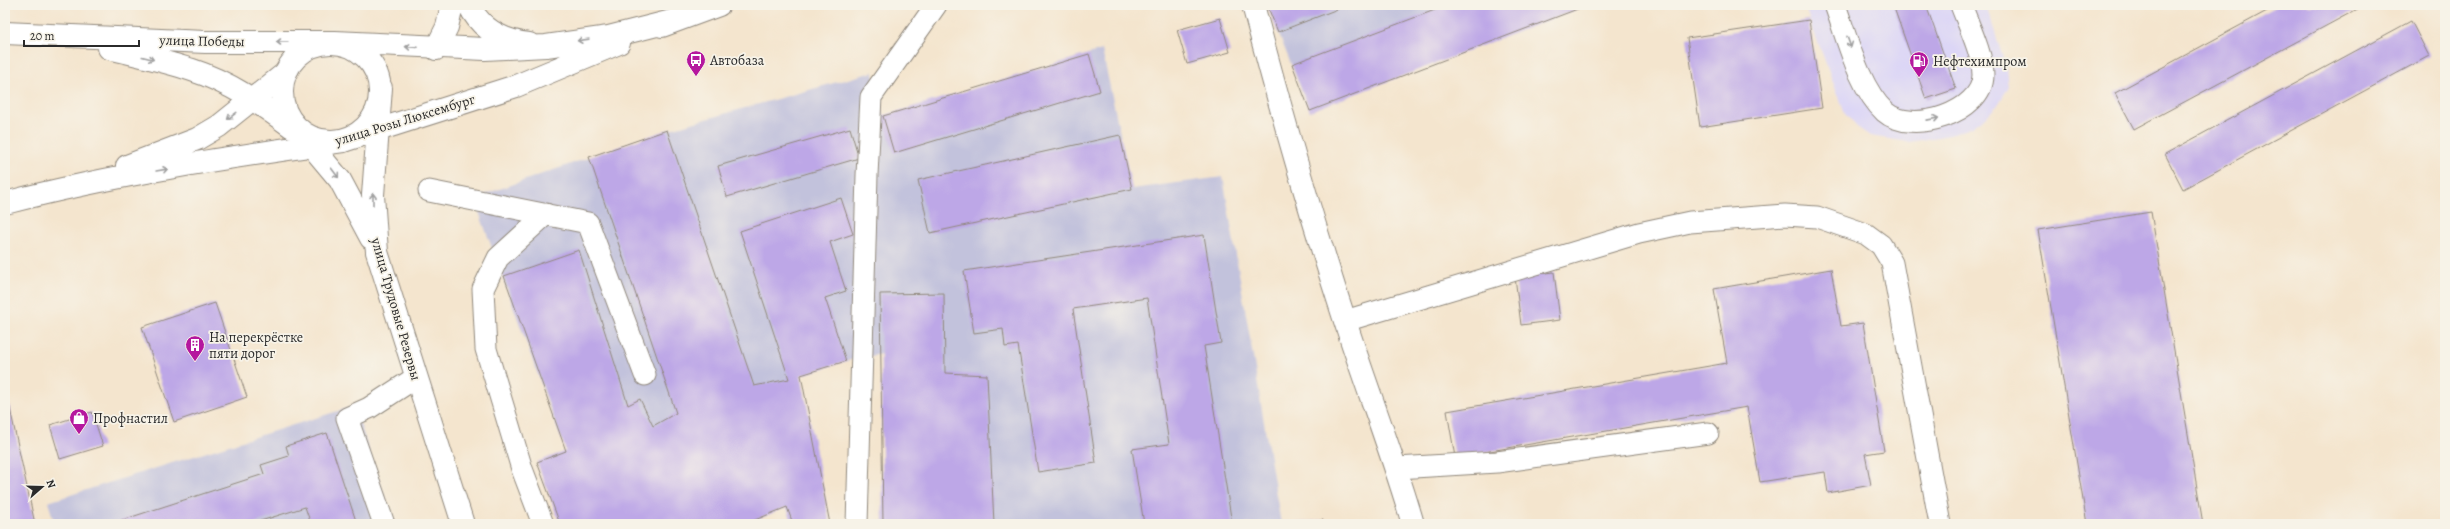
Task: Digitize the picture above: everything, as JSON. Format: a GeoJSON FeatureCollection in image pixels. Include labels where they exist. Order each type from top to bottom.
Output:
{"type":"FeatureCollection","features":[{"type":"Feature","properties":{"kind":"street"},"geometry":{"type":"LineString","coordinates":[[436,49],[447,27],[452,5]]}},
{"type":"Feature","properties":{"kind":"street"},"geometry":{"type":"LineString","coordinates":[[469,5],[481,23],[499,36],[509,41],[546,46]]}},
{"type":"Feature","properties":{"kind":"street","name":"улица Розы Люксембург"},"geometry":{"type":"LineString","coordinates":[[343,141],[516,86],[676,20],[720,5]]}},
{"type":"Feature","properties":{"kind":"street"},"geometry":{"type":"LineString","coordinates":[[1253,5],[1286,126],[1345,321],[1397,468],[1413,524]]}},
{"type":"Feature","properties":{"kind":"street","name":"улица Розы Люксембург"},"geometry":{"type":"LineString","coordinates":[[335,42],[436,49],[484,50],[546,46],[609,37],[676,20]]}},
{"type":"Feature","properties":{"kind":"street","name":"улица Победы"},"geometry":{"type":"LineString","coordinates":[[5,33],[69,38],[205,42],[335,42]]}},
{"type":"Feature","properties":{"kind":"street","name":"улица Победы"},"geometry":{"type":"LineString","coordinates":[[69,38],[192,70],[219,81],[254,100],[306,139]]}},
{"type":"Feature","properties":{"kind":"street"},"geometry":{"type":"LineString","coordinates":[[5,203],[69,186],[306,139],[343,141],[363,130],[377,112],[381,88],[374,66],[357,49],[335,42],[316,45],[296,57],[284,74],[254,100],[219,126],[197,139],[172,150],[69,186]]}},
{"type":"Feature","properties":{"kind":"street"},"geometry":{"type":"LineString","coordinates":[[284,74],[280,96],[287,116],[340,180],[377,252]]}},
{"type":"Feature","properties":{"kind":"street","name":"улица Трудовые Резервы"},"geometry":{"type":"LineString","coordinates":[[381,88],[373,195],[373,220],[377,252],[415,378],[463,524]]}},
{"type":"Feature","properties":{"kind":"lane"},"geometry":{"type":"LineString","coordinates":[[857,524],[867,174],[871,97],[936,5]]}},
{"type":"Feature","properties":{"kind":"lane"},"geometry":{"type":"LineString","coordinates":[[1835,5],[1859,70],[1876,102],[1886,113],[1901,120],[1915,121],[1935,119],[1955,112],[1970,102],[1979,91],[1983,75],[1981,61],[1961,5]]}},
{"type":"Feature","properties":{"kind":"lane"},"geometry":{"type":"LineString","coordinates":[[429,191],[588,223],[645,375]]}},
{"type":"Feature","properties":{"kind":"lane"},"geometry":{"type":"LineString","coordinates":[[543,524],[522,469],[486,349],[483,288],[498,258],[546,214]]}},
{"type":"Feature","properties":{"kind":"lane"},"geometry":{"type":"LineString","coordinates":[[1345,321],[1639,233],[1690,222],[1785,215],[1817,217],[1843,225],[1866,234],[1880,245],[1892,263],[1940,524]]}},
{"type":"Feature","properties":{"kind":"lane"},"geometry":{"type":"LineString","coordinates":[[384,524],[347,418],[369,408],[415,378]]}},
{"type":"Feature","properties":{"kind":"lane"},"geometry":{"type":"LineString","coordinates":[[1397,468],[1497,462],[1708,432]]}},
{"type":"Feature","properties":{"kind":"shaded area"},"geometry":{"type":"Polygon","coordinates":[[[1267,5],[1588,5],[1310,111],[1267,5]]]}},
{"type":"Feature","properties":{"kind":"shaded area","name":"Нефтехимпром"},"geometry":{"type":"Polygon","coordinates":[[[1804,5],[1986,5],[2006,67],[2008,88],[1999,103],[1986,117],[1972,127],[1950,135],[1909,142],[1870,136],[1857,127],[1845,114],[1804,5]]]}},
{"type":"Feature","properties":{"kind":"shaded area"},"geometry":{"type":"Polygon","coordinates":[[[1102,50],[1132,189],[1223,177],[1281,524],[883,524],[881,354],[846,361],[801,375],[830,524],[793,524],[787,507],[745,524],[698,524],[640,399],[560,436],[474,198],[667,130],[873,72],[883,116],[1102,50]]]}},
{"type":"Feature","properties":{"kind":"shaded area"},"geometry":{"type":"Polygon","coordinates":[[[354,406],[394,524],[55,524],[48,502],[354,406]]]}},
{"type":"Feature","properties":{"kind":"building"},"geometry":{"type":"Polygon","coordinates":[[[1267,5],[1348,5],[1278,32],[1267,5]]]}},
{"type":"Feature","properties":{"kind":"building"},"geometry":{"type":"Polygon","coordinates":[[[1448,5],[1588,5],[1310,111],[1292,64],[1448,5]]]}},
{"type":"Feature","properties":{"kind":"building"},"geometry":{"type":"Polygon","coordinates":[[[1893,5],[1926,5],[1956,89],[1926,99],[1893,5]]]}},
{"type":"Feature","properties":{"kind":"building"},"geometry":{"type":"Polygon","coordinates":[[[2278,5],[2365,5],[2134,129],[2115,93],[2278,5]]]}},
{"type":"Feature","properties":{"kind":"building"},"geometry":{"type":"Polygon","coordinates":[[[1220,18],[1230,52],[1187,64],[1177,30],[1220,18]]]}},
{"type":"Feature","properties":{"kind":"building"},"geometry":{"type":"Polygon","coordinates":[[[1809,20],[1822,108],[1700,127],[1687,38],[1809,20]]]}},
{"type":"Feature","properties":{"kind":"building"},"geometry":{"type":"Polygon","coordinates":[[[2411,21],[2429,56],[2183,189],[2165,154],[2411,21]]]}},
{"type":"Feature","properties":{"kind":"building"},"geometry":{"type":"Polygon","coordinates":[[[1089,54],[1100,91],[894,153],[883,116],[1089,54]]]}},
{"type":"Feature","properties":{"kind":"building"},"geometry":{"type":"Polygon","coordinates":[[[850,128],[859,158],[727,197],[718,166],[850,128]]]}},
{"type":"Feature","properties":{"kind":"building"},"geometry":{"type":"Polygon","coordinates":[[[667,130],[754,386],[789,379],[740,231],[841,198],[853,234],[830,242],[846,291],[825,298],[846,361],[801,375],[830,524],[793,524],[787,507],[745,524],[560,524],[537,462],[566,451],[504,276],[579,250],[628,405],[640,399],[653,426],[676,413],[589,157],[667,130]]]}},
{"type":"Feature","properties":{"kind":"building"},"geometry":{"type":"Polygon","coordinates":[[[1120,135],[1132,189],[930,233],[918,180],[1120,135]]]}},
{"type":"Feature","properties":{"kind":"building"},"geometry":{"type":"Polygon","coordinates":[[[2151,212],[2203,524],[2087,524],[2038,230],[2151,212]]]}},
{"type":"Feature","properties":{"kind":"building"},"geometry":{"type":"Polygon","coordinates":[[[1204,235],[1221,343],[1204,346],[1232,524],[1144,524],[1132,449],[1169,444],[1147,298],[1073,309],[1096,463],[1038,472],[1018,345],[1005,347],[1003,329],[974,333],[964,271],[1204,235]]]}},
{"type":"Feature","properties":{"kind":"building"},"geometry":{"type":"Polygon","coordinates":[[[1831,269],[1841,326],[1863,323],[1884,451],[1865,454],[1871,485],[1828,493],[1825,472],[1760,482],[1747,407],[1455,457],[1447,411],[1727,363],[1714,289],[1831,269]]]}},
{"type":"Feature","properties":{"kind":"building"},"geometry":{"type":"Polygon","coordinates":[[[1554,272],[1560,320],[1521,325],[1515,277],[1554,272]]]}},
{"type":"Feature","properties":{"kind":"building"},"geometry":{"type":"Polygon","coordinates":[[[944,293],[945,373],[987,375],[994,524],[883,524],[880,294],[944,293]]]}},
{"type":"Feature","properties":{"kind":"building","name":"На перекрёстке пяти дорог"},"geometry":{"type":"Polygon","coordinates":[[[215,303],[247,397],[174,422],[142,327],[215,303]]]}},
{"type":"Feature","properties":{"kind":"building"},"geometry":{"type":"Polygon","coordinates":[[[6,390],[35,524],[5,524],[6,390]]]}},
{"type":"Feature","properties":{"kind":"building"},"geometry":{"type":"Polygon","coordinates":[[[92,412],[103,446],[60,459],[50,425],[92,412]]]}},
{"type":"Feature","properties":{"kind":"building"},"geometry":{"type":"Polygon","coordinates":[[[327,433],[357,524],[311,524],[305,507],[251,524],[110,524],[264,474],[261,465],[289,456],[286,446],[327,433]]]}},
{"type":"Feature","properties":{"kind":"building"},"geometry":{"type":"Polygon","coordinates":[[[1323,520],[1323,524],[1296,524],[1296,523],[1323,520]]]}},
{"type":"Feature","properties":{"kind":"place","name":"Автобаза"},"geometry":{"type":"Point","coordinates":[696,77]}},
{"type":"Feature","properties":{"kind":"place","name":"Нефтехимпром"},"geometry":{"type":"Point","coordinates":[1919,78]}},
{"type":"Feature","properties":{"kind":"place","name":"На перекрёстке пяти дорог"},"geometry":{"type":"Point","coordinates":[195,362]}},
{"type":"Feature","properties":{"kind":"place","name":"Профнастил"},"geometry":{"type":"Point","coordinates":[79,435]}}]}
